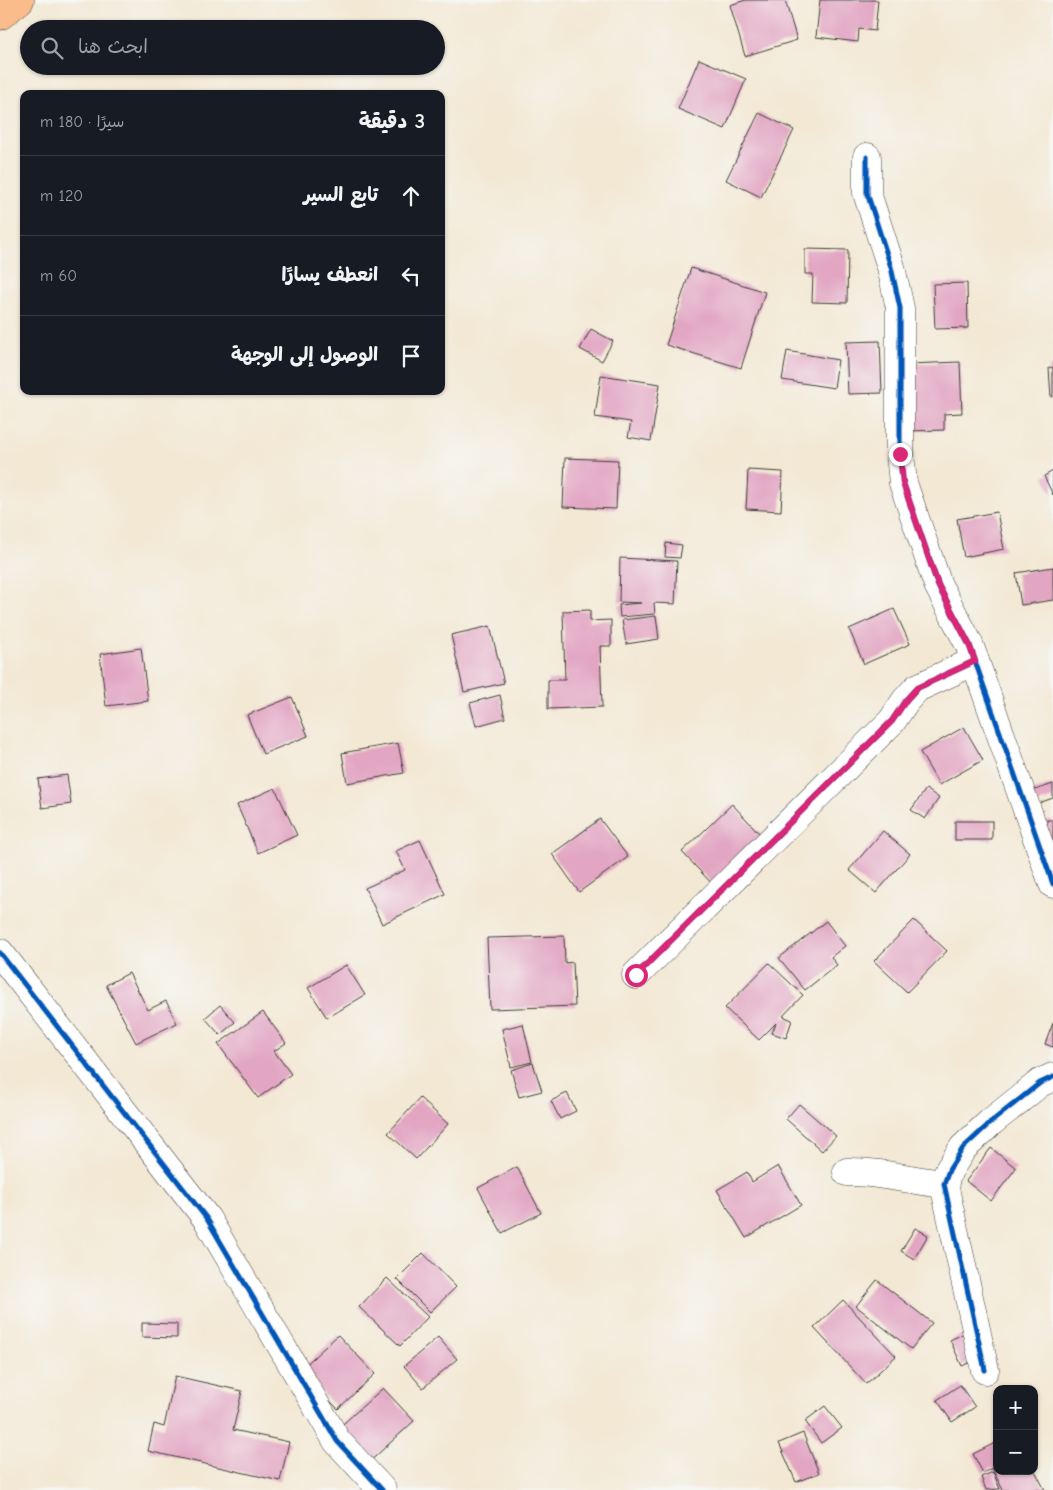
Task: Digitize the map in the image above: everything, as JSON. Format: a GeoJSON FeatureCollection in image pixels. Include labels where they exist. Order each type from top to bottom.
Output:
{"type":"FeatureCollection","features":[{"type":"Feature","properties":{"kind":"highway"},"geometry":{"type":"LineString","coordinates":[[0,16],[20,0]]}},
{"type":"Feature","properties":{"kind":"street"},"geometry":{"type":"LineString","coordinates":[[867,157],[867,193],[891,267],[900,308],[900,454],[903,483],[938,585],[969,644],[1053,884]]}},
{"type":"Feature","properties":{"kind":"street"},"geometry":{"type":"LineString","coordinates":[[636,975],[892,721],[906,700],[917,688],[975,661]]}},
{"type":"Feature","properties":{"kind":"street"},"geometry":{"type":"LineString","coordinates":[[0,953],[207,1219],[337,1441],[382,1490]]}},
{"type":"Feature","properties":{"kind":"street"},"geometry":{"type":"LineString","coordinates":[[985,1370],[944,1184],[949,1170],[963,1148],[991,1122],[1040,1083],[1053,1078]]}},
{"type":"Feature","properties":{"kind":"street"},"geometry":{"type":"LineString","coordinates":[[847,1172],[864,1172],[920,1182],[944,1184]]}},
{"type":"Feature","properties":{"kind":"building"},"geometry":{"type":"Polygon","coordinates":[[[746,0],[785,0],[797,40],[745,56],[730,5],[746,0]]]}},
{"type":"Feature","properties":{"kind":"building"},"geometry":{"type":"Polygon","coordinates":[[[820,0],[878,0],[875,31],[859,29],[858,42],[816,37],[820,0]]]}},
{"type":"Feature","properties":{"kind":"building"},"geometry":{"type":"Polygon","coordinates":[[[699,59],[746,79],[725,129],[678,109],[699,59]]]}},
{"type":"Feature","properties":{"kind":"building"},"geometry":{"type":"Polygon","coordinates":[[[759,113],[794,130],[761,197],[726,180],[759,113]]]}},
{"type":"Feature","properties":{"kind":"building"},"geometry":{"type":"Polygon","coordinates":[[[805,249],[848,250],[847,303],[812,302],[813,274],[805,274],[805,249]]]}},
{"type":"Feature","properties":{"kind":"building"},"geometry":{"type":"Polygon","coordinates":[[[691,268],[765,292],[741,368],[666,345],[691,268]]]}},
{"type":"Feature","properties":{"kind":"building"},"geometry":{"type":"Polygon","coordinates":[[[967,283],[968,328],[935,329],[933,284],[967,283]]]}},
{"type":"Feature","properties":{"kind":"building"},"geometry":{"type":"Polygon","coordinates":[[[591,329],[613,341],[602,361],[580,349],[591,329]]]}},
{"type":"Feature","properties":{"kind":"building"},"geometry":{"type":"Polygon","coordinates":[[[880,341],[882,393],[848,394],[846,342],[880,341]]]}},
{"type":"Feature","properties":{"kind":"building"},"geometry":{"type":"Polygon","coordinates":[[[787,351],[838,360],[834,388],[782,380],[787,351]]]}},
{"type":"Feature","properties":{"kind":"building"},"geometry":{"type":"Polygon","coordinates":[[[960,362],[962,413],[944,414],[944,430],[909,431],[908,364],[960,362]]]}},
{"type":"Feature","properties":{"kind":"building"},"geometry":{"type":"Polygon","coordinates":[[[1053,367],[1053,397],[1051,397],[1049,368],[1053,367]]]}},
{"type":"Feature","properties":{"kind":"building"},"geometry":{"type":"Polygon","coordinates":[[[601,375],[660,384],[651,441],[628,437],[631,422],[595,417],[601,375]]]}},
{"type":"Feature","properties":{"kind":"building"},"geometry":{"type":"Polygon","coordinates":[[[565,458],[618,460],[616,509],[563,507],[565,458]]]}},
{"type":"Feature","properties":{"kind":"building"},"geometry":{"type":"Polygon","coordinates":[[[748,470],[783,472],[781,511],[746,509],[748,470]]]}},
{"type":"Feature","properties":{"kind":"building"},"geometry":{"type":"Polygon","coordinates":[[[1053,471],[1053,495],[1044,476],[1053,471]]]}},
{"type":"Feature","properties":{"kind":"building"},"geometry":{"type":"Polygon","coordinates":[[[997,512],[1004,549],[964,557],[957,519],[997,512]]]}},
{"type":"Feature","properties":{"kind":"building"},"geometry":{"type":"Polygon","coordinates":[[[666,543],[682,545],[680,558],[665,557],[666,543]]]}},
{"type":"Feature","properties":{"kind":"building"},"geometry":{"type":"Polygon","coordinates":[[[620,558],[677,561],[675,604],[654,603],[655,614],[620,617],[619,605],[641,603],[619,602],[620,558]]]}},
{"type":"Feature","properties":{"kind":"building"},"geometry":{"type":"Polygon","coordinates":[[[1053,567],[1053,600],[1021,605],[1016,573],[1053,567]]]}},
{"type":"Feature","properties":{"kind":"building"},"geometry":{"type":"Polygon","coordinates":[[[894,609],[910,644],[864,664],[849,629],[894,609]]]}},
{"type":"Feature","properties":{"kind":"building"},"geometry":{"type":"Polygon","coordinates":[[[590,610],[590,621],[611,620],[611,646],[600,646],[602,707],[548,709],[548,680],[565,680],[563,611],[590,610]]]}},
{"type":"Feature","properties":{"kind":"building"},"geometry":{"type":"Polygon","coordinates":[[[656,616],[659,639],[626,644],[622,620],[656,616]]]}},
{"type":"Feature","properties":{"kind":"building"},"geometry":{"type":"Polygon","coordinates":[[[490,626],[504,683],[464,692],[451,635],[490,626]]]}},
{"type":"Feature","properties":{"kind":"building"},"geometry":{"type":"Polygon","coordinates":[[[141,648],[148,701],[106,706],[100,654],[141,648]]]}},
{"type":"Feature","properties":{"kind":"building"},"geometry":{"type":"Polygon","coordinates":[[[500,695],[505,718],[476,726],[470,703],[500,695]]]}},
{"type":"Feature","properties":{"kind":"building"},"geometry":{"type":"Polygon","coordinates":[[[292,697],[308,736],[263,754],[247,715],[292,697]]]}},
{"type":"Feature","properties":{"kind":"building"},"geometry":{"type":"Polygon","coordinates":[[[964,727],[983,760],[939,785],[920,752],[964,727]]]}},
{"type":"Feature","properties":{"kind":"building"},"geometry":{"type":"Polygon","coordinates":[[[398,743],[404,773],[347,783],[342,753],[398,743]]]}},
{"type":"Feature","properties":{"kind":"building"},"geometry":{"type":"Polygon","coordinates":[[[67,775],[71,804],[42,808],[38,779],[67,775]]]}},
{"type":"Feature","properties":{"kind":"building"},"geometry":{"type":"Polygon","coordinates":[[[1053,784],[1053,798],[1036,804],[1032,791],[1053,784]]]}},
{"type":"Feature","properties":{"kind":"building"},"geometry":{"type":"Polygon","coordinates":[[[275,788],[297,835],[258,853],[237,805],[275,788]]]}},
{"type":"Feature","properties":{"kind":"building"},"geometry":{"type":"Polygon","coordinates":[[[926,789],[939,798],[925,819],[911,810],[926,789]]]}},
{"type":"Feature","properties":{"kind":"building"},"geometry":{"type":"Polygon","coordinates":[[[732,804],[761,835],[716,888],[682,852],[732,804]]]}},
{"type":"Feature","properties":{"kind":"building"},"geometry":{"type":"Polygon","coordinates":[[[600,819],[628,857],[579,892],[552,854],[600,819]]]}},
{"type":"Feature","properties":{"kind":"building"},"geometry":{"type":"Polygon","coordinates":[[[1047,820],[1053,820],[1053,853],[1047,853],[1047,820]]]}},
{"type":"Feature","properties":{"kind":"building"},"geometry":{"type":"Polygon","coordinates":[[[955,821],[992,821],[992,840],[955,840],[955,821]]]}},
{"type":"Feature","properties":{"kind":"building"},"geometry":{"type":"Polygon","coordinates":[[[883,831],[910,854],[876,893],[849,870],[883,831]]]}},
{"type":"Feature","properties":{"kind":"building"},"geometry":{"type":"Polygon","coordinates":[[[420,840],[445,894],[382,924],[365,888],[405,870],[396,851],[420,840]]]}},
{"type":"Feature","properties":{"kind":"building"},"geometry":{"type":"Polygon","coordinates":[[[914,920],[947,951],[907,992],[874,961],[914,920]]]}},
{"type":"Feature","properties":{"kind":"building"},"geometry":{"type":"Polygon","coordinates":[[[826,921],[845,946],[831,957],[837,965],[805,990],[779,958],[826,921]]]}},
{"type":"Feature","properties":{"kind":"building"},"geometry":{"type":"Polygon","coordinates":[[[564,936],[565,963],[573,962],[575,1006],[490,1009],[487,938],[564,936]]]}},
{"type":"Feature","properties":{"kind":"building"},"geometry":{"type":"Polygon","coordinates":[[[769,963],[803,995],[783,1016],[792,1020],[786,1038],[772,1033],[776,1023],[759,1040],[725,1008],[769,963]]]}},
{"type":"Feature","properties":{"kind":"building"},"geometry":{"type":"Polygon","coordinates":[[[346,965],[365,995],[327,1018],[308,988],[346,965]]]}},
{"type":"Feature","properties":{"kind":"building"},"geometry":{"type":"Polygon","coordinates":[[[129,973],[148,1010],[166,1001],[177,1023],[136,1043],[106,985],[129,973]]]}},
{"type":"Feature","properties":{"kind":"building"},"geometry":{"type":"Polygon","coordinates":[[[220,1005],[235,1022],[220,1035],[205,1018],[220,1005]]]}},
{"type":"Feature","properties":{"kind":"building"},"geometry":{"type":"Polygon","coordinates":[[[263,1012],[286,1043],[274,1051],[291,1074],[258,1098],[218,1044],[263,1012]]]}},
{"type":"Feature","properties":{"kind":"building"},"geometry":{"type":"Polygon","coordinates":[[[1053,1023],[1053,1047],[1045,1044],[1053,1023]]]}},
{"type":"Feature","properties":{"kind":"building"},"geometry":{"type":"Polygon","coordinates":[[[523,1024],[532,1062],[511,1067],[502,1029],[523,1024]]]}},
{"type":"Feature","properties":{"kind":"building"},"geometry":{"type":"Polygon","coordinates":[[[533,1063],[542,1091],[519,1097],[511,1070],[533,1063]]]}},
{"type":"Feature","properties":{"kind":"building"},"geometry":{"type":"Polygon","coordinates":[[[567,1093],[576,1111],[560,1119],[551,1101],[567,1093]]]}},
{"type":"Feature","properties":{"kind":"building"},"geometry":{"type":"Polygon","coordinates":[[[420,1098],[448,1124],[416,1159],[388,1133],[420,1098]]]}},
{"type":"Feature","properties":{"kind":"building"},"geometry":{"type":"Polygon","coordinates":[[[799,1104],[836,1136],[822,1151],[786,1119],[799,1104]]]}},
{"type":"Feature","properties":{"kind":"building"},"geometry":{"type":"Polygon","coordinates":[[[991,1148],[1016,1168],[991,1201],[966,1181],[991,1148]]]}},
{"type":"Feature","properties":{"kind":"building"},"geometry":{"type":"Polygon","coordinates":[[[778,1166],[801,1205],[746,1238],[717,1190],[747,1172],[752,1182],[778,1166]]]}},
{"type":"Feature","properties":{"kind":"building"},"geometry":{"type":"Polygon","coordinates":[[[517,1167],[541,1213],[502,1233],[478,1188],[517,1167]]]}},
{"type":"Feature","properties":{"kind":"building"},"geometry":{"type":"Polygon","coordinates":[[[915,1228],[928,1235],[914,1259],[901,1251],[915,1228]]]}},
{"type":"Feature","properties":{"kind":"building"},"geometry":{"type":"Polygon","coordinates":[[[423,1253],[456,1287],[430,1312],[397,1279],[423,1253]]]}},
{"type":"Feature","properties":{"kind":"building"},"geometry":{"type":"Polygon","coordinates":[[[387,1278],[428,1317],[400,1346],[359,1307],[387,1278]]]}},
{"type":"Feature","properties":{"kind":"building"},"geometry":{"type":"Polygon","coordinates":[[[877,1280],[932,1323],[911,1349],[856,1306],[877,1280]]]}},
{"type":"Feature","properties":{"kind":"building"},"geometry":{"type":"Polygon","coordinates":[[[843,1300],[896,1356],[866,1384],[814,1328],[843,1300]]]}},
{"type":"Feature","properties":{"kind":"building"},"geometry":{"type":"Polygon","coordinates":[[[142,1323],[177,1324],[177,1338],[142,1337],[142,1323]]]}},
{"type":"Feature","properties":{"kind":"building"},"geometry":{"type":"Polygon","coordinates":[[[967,1332],[980,1358],[962,1366],[950,1340],[967,1332]]]}},
{"type":"Feature","properties":{"kind":"building"},"geometry":{"type":"Polygon","coordinates":[[[338,1335],[375,1374],[338,1409],[300,1370],[338,1335]]]}},
{"type":"Feature","properties":{"kind":"building"},"geometry":{"type":"Polygon","coordinates":[[[438,1337],[457,1359],[423,1388],[404,1366],[438,1337]]]}},
{"type":"Feature","properties":{"kind":"building"},"geometry":{"type":"Polygon","coordinates":[[[175,1376],[242,1391],[233,1430],[289,1442],[280,1481],[148,1451],[154,1424],[164,1427],[175,1376]]]}},
{"type":"Feature","properties":{"kind":"building"},"geometry":{"type":"Polygon","coordinates":[[[960,1385],[975,1407],[952,1422],[937,1400],[960,1385]]]}},
{"type":"Feature","properties":{"kind":"building"},"geometry":{"type":"Polygon","coordinates":[[[383,1388],[414,1421],[366,1465],[335,1431],[383,1388]]]}},
{"type":"Feature","properties":{"kind":"building"},"geometry":{"type":"Polygon","coordinates":[[[825,1406],[842,1428],[821,1443],[805,1421],[825,1406]]]}},
{"type":"Feature","properties":{"kind":"building"},"geometry":{"type":"Polygon","coordinates":[[[803,1433],[819,1473],[796,1482],[779,1443],[803,1433]]]}},
{"type":"Feature","properties":{"kind":"building"},"geometry":{"type":"Polygon","coordinates":[[[993,1444],[993,1470],[992,1468],[983,1473],[973,1454],[993,1444]]]}},
{"type":"Feature","properties":{"kind":"building"},"geometry":{"type":"Polygon","coordinates":[[[993,1472],[1000,1489],[986,1490],[981,1477],[993,1472]]]}},
{"type":"Feature","properties":{"kind":"building"},"geometry":{"type":"Polygon","coordinates":[[[996,1475],[1037,1475],[1045,1490],[1003,1490],[996,1475]]]}},
{"type":"Feature","properties":{"kind":"cycle path"},"geometry":{"type":"LineString","coordinates":[[867,157],[867,193],[891,267],[900,308],[900,454],[903,483],[938,585],[969,644],[1053,884]]}},
{"type":"Feature","properties":{"kind":"cycle path"},"geometry":{"type":"LineString","coordinates":[[636,975],[892,721],[906,700],[917,688],[975,661]]}},
{"type":"Feature","properties":{"kind":"cycle path"},"geometry":{"type":"LineString","coordinates":[[0,953],[207,1219],[337,1441],[382,1490]]}},
{"type":"Feature","properties":{"kind":"cycle path"},"geometry":{"type":"LineString","coordinates":[[985,1370],[944,1184],[949,1170],[963,1148],[991,1122],[1040,1083],[1053,1077]]}},
{"type":"Feature","properties":{"kind":"route"},"geometry":{"type":"LineString","coordinates":[[636,975],[892,721],[906,700],[917,688],[975,661],[969,644],[938,585],[903,483],[900,454]]}}]}
